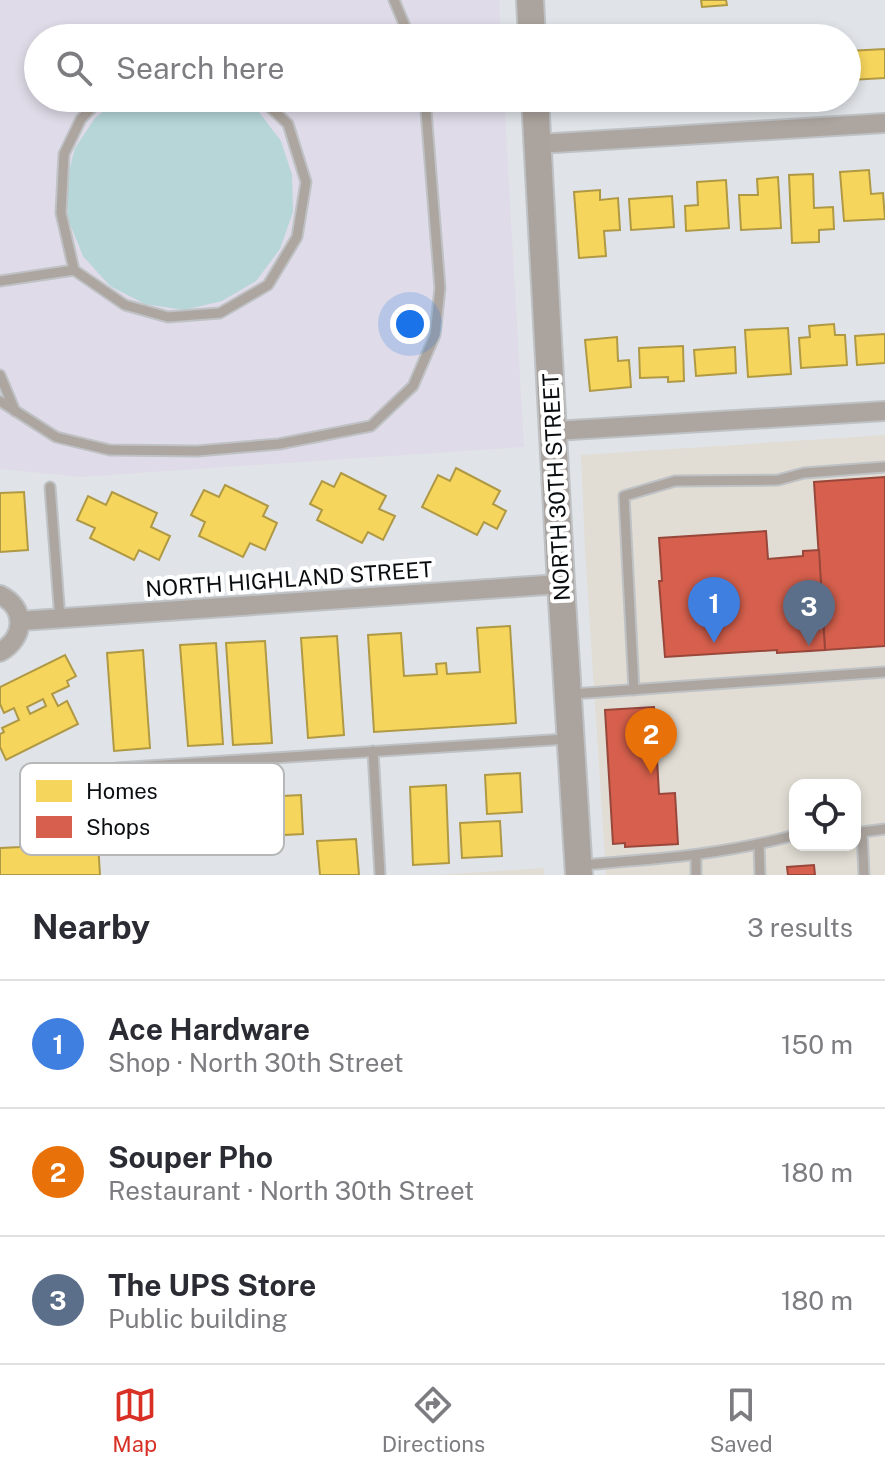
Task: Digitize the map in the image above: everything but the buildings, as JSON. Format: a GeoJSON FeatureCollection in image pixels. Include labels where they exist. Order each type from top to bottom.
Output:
{"type":"FeatureCollection","features":[{"type":"Feature","properties":{"kind":"main road"},"geometry":{"type":"LineString","coordinates":[[530,0],[531,24]]}},
{"type":"Feature","properties":{"kind":"main road","name":"NORTH 30TH STREET"},"geometry":{"type":"LineString","coordinates":[[536,112],[579,870]]}},
{"type":"Feature","properties":{"kind":"street"},"geometry":{"type":"LineString","coordinates":[[538,144],[885,123]]}},
{"type":"Feature","properties":{"kind":"street"},"geometry":{"type":"LineString","coordinates":[[554,431],[885,411]]}},
{"type":"Feature","properties":{"kind":"street","name":"NORTH HIGHLAND STREET"},"geometry":{"type":"LineString","coordinates":[[20,621],[561,584]]}},
{"type":"Feature","properties":{"kind":"street"},"geometry":{"type":"LineString","coordinates":[[0,595],[13,604],[20,621],[15,640],[0,652]]}},
{"type":"Feature","properties":{"kind":"lane"},"geometry":{"type":"LineString","coordinates":[[394,0],[404,24]]}},
{"type":"Feature","properties":{"kind":"lane"},"geometry":{"type":"LineString","coordinates":[[88,112],[64,154],[61,213],[74,270],[125,305],[168,317],[220,313],[268,285],[297,237],[306,182],[288,124],[275,112]]}},
{"type":"Feature","properties":{"kind":"lane"},"geometry":{"type":"LineString","coordinates":[[0,401],[56,437],[110,450],[197,451],[279,444],[371,426],[413,386],[435,335],[440,288],[426,112]]}},
{"type":"Feature","properties":{"kind":"lane"},"geometry":{"type":"LineString","coordinates":[[0,281],[74,270]]}},
{"type":"Feature","properties":{"kind":"lane"},"geometry":{"type":"LineString","coordinates":[[0,375],[15,411]]}},
{"type":"Feature","properties":{"kind":"lane"},"geometry":{"type":"LineString","coordinates":[[634,690],[624,496],[675,481],[778,480],[804,473],[885,467]]}},
{"type":"Feature","properties":{"kind":"lane"},"geometry":{"type":"LineString","coordinates":[[50,487],[60,619]]}},
{"type":"Feature","properties":{"kind":"lane"},"geometry":{"type":"LineString","coordinates":[[568,694],[885,672]]}},
{"type":"Feature","properties":{"kind":"lane"},"geometry":{"type":"LineString","coordinates":[[192,763],[571,738]]}},
{"type":"Feature","properties":{"kind":"lane"},"geometry":{"type":"LineString","coordinates":[[373,751],[380,875]]}},
{"type":"Feature","properties":{"kind":"lane"},"geometry":{"type":"LineString","coordinates":[[861,832],[885,829]]}},
{"type":"Feature","properties":{"kind":"lane"},"geometry":{"type":"LineString","coordinates":[[579,870],[696,856],[789,837]]}},
{"type":"Feature","properties":{"kind":"lane"},"geometry":{"type":"LineString","coordinates":[[759,845],[760,875]]}},
{"type":"Feature","properties":{"kind":"lane"},"geometry":{"type":"LineString","coordinates":[[861,851],[864,875]]}},
{"type":"Feature","properties":{"kind":"lane"},"geometry":{"type":"LineString","coordinates":[[696,856],[696,875]]}},
{"type":"Feature","properties":{"kind":"shaded area"},"geometry":{"type":"Polygon","coordinates":[[[0,0],[499,0],[500,24],[24,24],[24,112],[505,112],[524,447],[80,477],[0,469],[0,0]]]}},
{"type":"Feature","properties":{"kind":"shaded area"},"geometry":{"type":"Polygon","coordinates":[[[885,435],[885,875],[606,875],[581,455],[885,435]]]}},
{"type":"Feature","properties":{"kind":"shaded area"},"geometry":{"type":"Polygon","coordinates":[[[544,868],[544,875],[432,875],[544,868]]]}},
{"type":"Feature","properties":{"kind":"water"},"geometry":{"type":"Polygon","coordinates":[[[102,112],[259,112],[281,141],[292,175],[293,212],[280,249],[256,281],[222,301],[184,310],[145,304],[110,286],[83,256],[68,219],[66,183],[75,148],[102,112]]]}},
{"type":"Feature","properties":{"kind":"place","name":"Ace Hardware"},"geometry":{"type":"Point","coordinates":[714,643]}},
{"type":"Feature","properties":{"kind":"place","name":"The UPS Store"},"geometry":{"type":"Point","coordinates":[809,646]}},
{"type":"Feature","properties":{"kind":"place","name":"Souper Pho"},"geometry":{"type":"Point","coordinates":[651,774]}}]}
